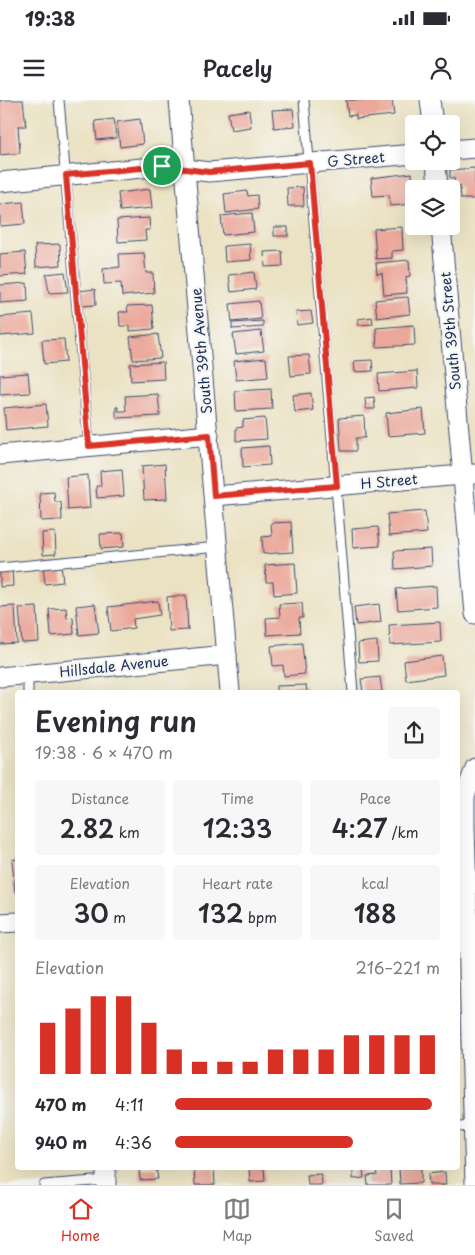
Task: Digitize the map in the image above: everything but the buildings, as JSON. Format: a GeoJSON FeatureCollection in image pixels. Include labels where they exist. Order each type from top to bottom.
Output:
{"type":"FeatureCollection","features":[{"type":"Feature","properties":{"kind":"street","name":"South 39th Avenue"},"geometry":{"type":"LineString","coordinates":[[179,100],[230,690]]}},
{"type":"Feature","properties":{"kind":"street"},"geometry":{"type":"LineString","coordinates":[[430,100],[431,115]]}},
{"type":"Feature","properties":{"kind":"street"},"geometry":{"type":"LineString","coordinates":[[460,149],[475,148]]}},
{"type":"Feature","properties":{"kind":"street","name":"G Street"},"geometry":{"type":"LineString","coordinates":[[0,182],[162,166],[209,172],[405,155]]}},
{"type":"Feature","properties":{"kind":"street","name":"South 39th Street"},"geometry":{"type":"LineString","coordinates":[[442,235],[469,474],[475,614]]}},
{"type":"Feature","properties":{"kind":"street"},"geometry":{"type":"LineString","coordinates":[[0,455],[209,435]]}},
{"type":"Feature","properties":{"kind":"street","name":"H Street"},"geometry":{"type":"LineString","coordinates":[[214,496],[469,474]]}},
{"type":"Feature","properties":{"kind":"street","name":"Hillsdale Avenue"},"geometry":{"type":"LineString","coordinates":[[0,677],[28,683],[227,655]]}},
{"type":"Feature","properties":{"kind":"street"},"geometry":{"type":"LineString","coordinates":[[470,773],[465,796],[462,890],[467,1007],[469,1126],[475,1184]]}},
{"type":"Feature","properties":{"kind":"street"},"geometry":{"type":"LineString","coordinates":[[0,924],[15,922]]}},
{"type":"Feature","properties":{"kind":"lane"},"geometry":{"type":"LineString","coordinates":[[59,100],[89,446]]}},
{"type":"Feature","properties":{"kind":"lane"},"geometry":{"type":"LineString","coordinates":[[304,100],[353,690]]}},
{"type":"Feature","properties":{"kind":"lane"},"geometry":{"type":"LineString","coordinates":[[0,568],[218,547]]}},
{"type":"Feature","properties":{"kind":"lane"},"geometry":{"type":"LineString","coordinates":[[44,1185],[107,1174]]}},
{"type":"Feature","properties":{"kind":"route"},"geometry":{"type":"LineString","coordinates":[[310,163],[337,486],[214,496],[209,435],[89,446],[66,175],[162,166],[209,172],[310,163]]}}]}
